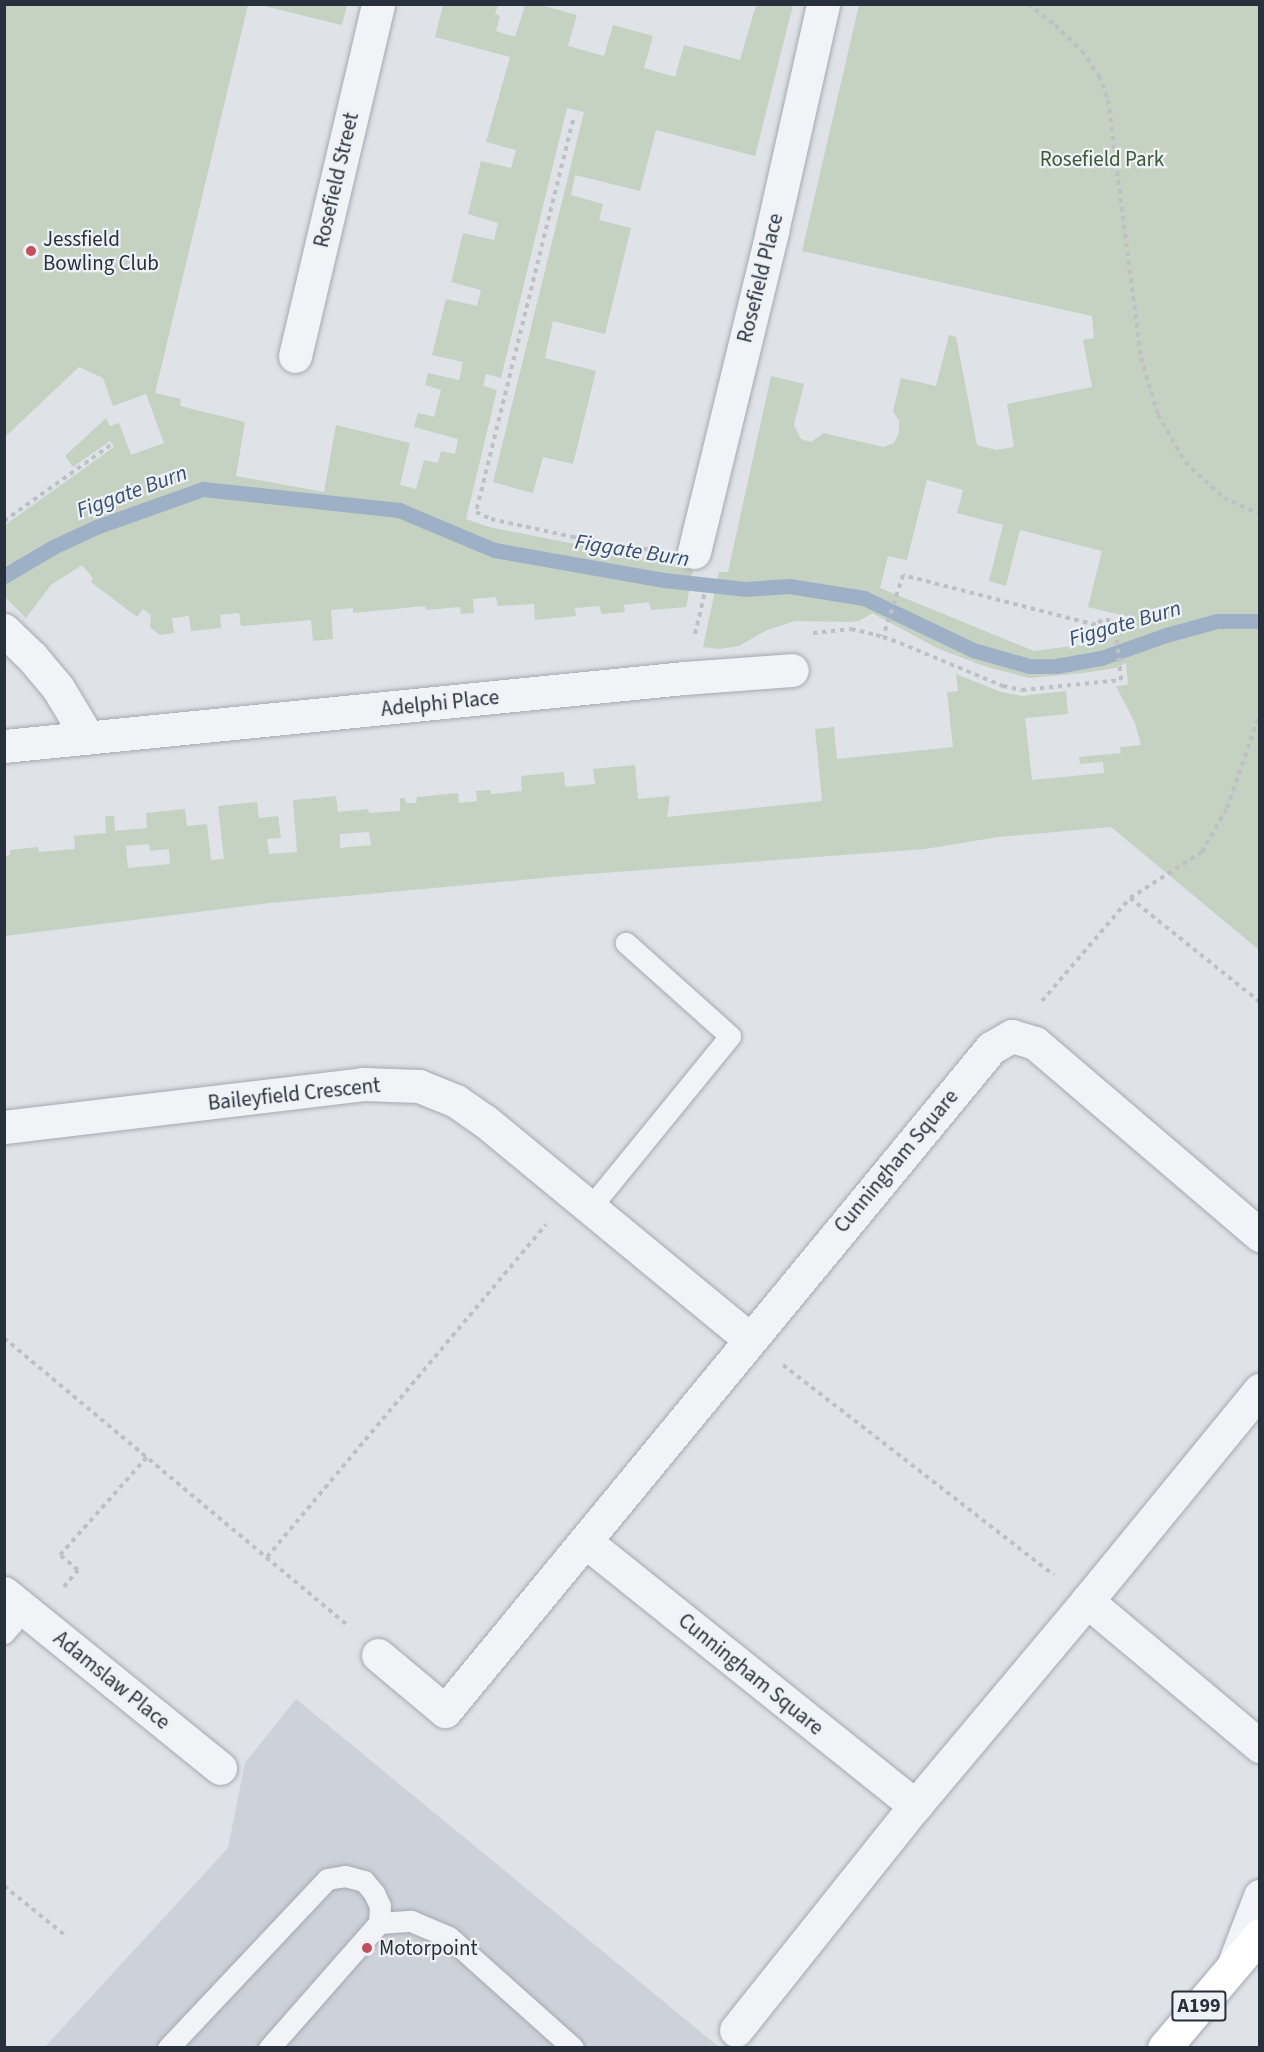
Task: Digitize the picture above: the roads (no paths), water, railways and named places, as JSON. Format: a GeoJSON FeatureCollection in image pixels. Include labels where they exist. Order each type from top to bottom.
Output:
{"type":"FeatureCollection","features":[{"type":"Feature","properties":{"kind":"main road","name":"A199"},"geometry":{"type":"LineString","coordinates":[[1164,2048],[1260,1935]]}},
{"type":"Feature","properties":{"kind":"street","name":"Rosefield Street"},"geometry":{"type":"LineString","coordinates":[[295,356],[378,4]]}},
{"type":"Feature","properties":{"kind":"street","name":"Rosefield Place"},"geometry":{"type":"LineString","coordinates":[[694,552],[823,4]]}},
{"type":"Feature","properties":{"kind":"street"},"geometry":{"type":"LineString","coordinates":[[5,631],[32,657],[58,688],[88,738]]}},
{"type":"Feature","properties":{"kind":"street","name":"Adelphi Place"},"geometry":{"type":"LineString","coordinates":[[4,746],[684,678],[792,670]]}},
{"type":"Feature","properties":{"kind":"street","name":"Cunningham Square"},"geometry":{"type":"LineString","coordinates":[[378,1655],[444,1711],[586,1542],[749,1339],[991,1048],[1012,1036],[1035,1043],[1260,1234]]}},
{"type":"Feature","properties":{"kind":"street","name":"Baileyfield Crescent"},"geometry":{"type":"LineString","coordinates":[[4,1127],[363,1084],[419,1086],[456,1101],[485,1121],[580,1202],[749,1339]]}},
{"type":"Feature","properties":{"kind":"street"},"geometry":{"type":"LineString","coordinates":[[736,2030],[915,1806],[1087,1601],[1260,1389]]}},
{"type":"Feature","properties":{"kind":"street","name":"Cunningham Square"},"geometry":{"type":"LineString","coordinates":[[586,1542],[915,1806]]}},
{"type":"Feature","properties":{"kind":"street"},"geometry":{"type":"LineString","coordinates":[[1087,1601],[1260,1746]]}},
{"type":"Feature","properties":{"kind":"street","name":"Adamslaw Place"},"geometry":{"type":"LineString","coordinates":[[18,1614],[220,1768]]}},
{"type":"Feature","properties":{"kind":"street"},"geometry":{"type":"LineString","coordinates":[[1234,1964],[1260,1896]]}},
{"type":"Feature","properties":{"kind":"lane"},"geometry":{"type":"LineString","coordinates":[[580,1202],[730,1036],[626,943]]}},
{"type":"Feature","properties":{"kind":"lane"},"geometry":{"type":"LineString","coordinates":[[168,2048],[327,1879],[345,1876],[364,1881],[374,1893],[380,1906],[379,1923],[269,2048]]}},
{"type":"Feature","properties":{"kind":"lane"},"geometry":{"type":"LineString","coordinates":[[379,1923],[411,1921],[448,1937],[573,2048]]}},
{"type":"Feature","properties":{"kind":"waterway","name":"Figgate Burn"},"geometry":{"type":"LineString","coordinates":[[4,576],[53,547],[96,527],[203,489],[399,510],[494,550],[664,580],[745,589],[789,586],[864,598],[973,650],[1029,666],[1056,666],[1101,658],[1166,635],[1217,621],[1260,621]]}},
{"type":"Feature","properties":{"kind":"place","name":"Jessfield Bowling Club"},"geometry":{"type":"Point","coordinates":[31,251]}},
{"type":"Feature","properties":{"kind":"place","name":"Motorpoint"},"geometry":{"type":"Point","coordinates":[367,1948]}},
{"type":"Feature","properties":{"kind":"park label","name":"Rosefield Park"},"geometry":{"type":"Point","coordinates":[1102,159]}}]}
